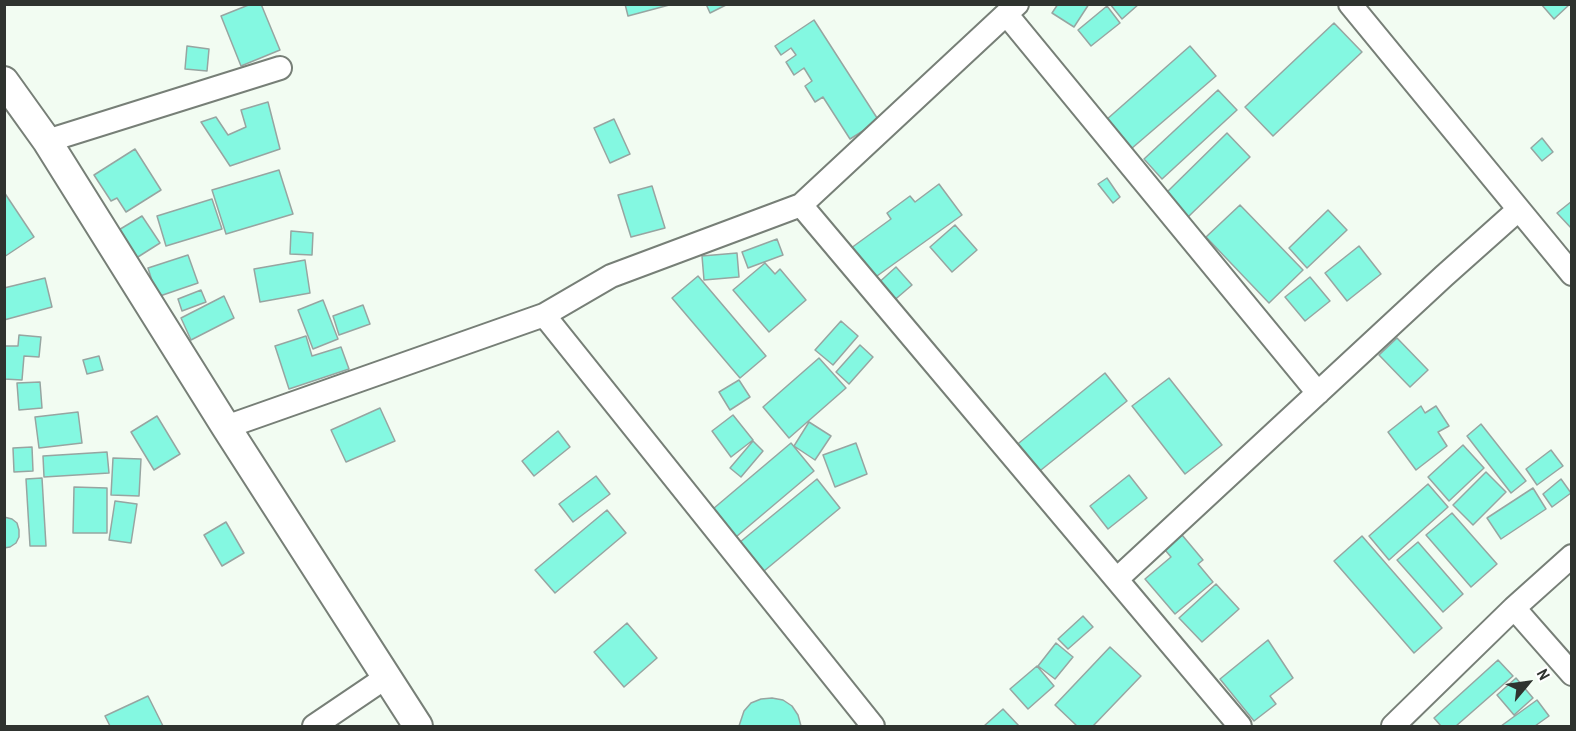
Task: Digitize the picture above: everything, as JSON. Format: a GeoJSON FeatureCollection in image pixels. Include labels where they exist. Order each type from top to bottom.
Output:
{"type":"FeatureCollection","features":[{"type":"Feature","properties":{"kind":"street"},"geometry":{"type":"LineString","coordinates":[[1350,4],[1572,273]]}},
{"type":"Feature","properties":{"kind":"street"},"geometry":{"type":"LineString","coordinates":[[226,428],[544,315],[611,276],[801,206],[1012,10],[1318,393]]}},
{"type":"Feature","properties":{"kind":"street"},"geometry":{"type":"LineString","coordinates":[[47,141],[279,68]]}},
{"type":"Feature","properties":{"kind":"street"},"geometry":{"type":"LineString","coordinates":[[4,81],[47,141],[226,428],[417,726]]}},
{"type":"Feature","properties":{"kind":"street"},"geometry":{"type":"LineString","coordinates":[[801,206],[1240,726]]}},
{"type":"Feature","properties":{"kind":"street"},"geometry":{"type":"LineString","coordinates":[[1117,579],[1518,210]]}},
{"type":"Feature","properties":{"kind":"street"},"geometry":{"type":"LineString","coordinates":[[544,315],[873,726]]}},
{"type":"Feature","properties":{"kind":"street"},"geometry":{"type":"LineString","coordinates":[[1393,726],[1514,608],[1572,556]]}},
{"type":"Feature","properties":{"kind":"street"},"geometry":{"type":"LineString","coordinates":[[1514,608],[1572,674]]}},
{"type":"Feature","properties":{"kind":"street"},"geometry":{"type":"LineString","coordinates":[[314,726],[385,678]]}},
{"type":"Feature","properties":{"kind":"building"},"geometry":{"type":"Polygon","coordinates":[[[251,4],[261,4],[280,50],[241,66],[221,16],[251,4]]]}},
{"type":"Feature","properties":{"kind":"building"},"geometry":{"type":"Polygon","coordinates":[[[625,4],[673,4],[628,16],[625,4]]]}},
{"type":"Feature","properties":{"kind":"building"},"geometry":{"type":"Polygon","coordinates":[[[706,4],[728,4],[710,13],[706,4]]]}},
{"type":"Feature","properties":{"kind":"building"},"geometry":{"type":"Polygon","coordinates":[[[1058,4],[1089,4],[1074,27],[1052,13],[1058,4]]]}},
{"type":"Feature","properties":{"kind":"building"},"geometry":{"type":"Polygon","coordinates":[[[1110,4],[1139,4],[1122,19],[1110,4]]]}},
{"type":"Feature","properties":{"kind":"building"},"geometry":{"type":"Polygon","coordinates":[[[1541,4],[1570,4],[1554,19],[1541,4]]]}},
{"type":"Feature","properties":{"kind":"building"},"geometry":{"type":"Polygon","coordinates":[[[1107,6],[1120,23],[1091,46],[1078,30],[1107,6]]]}},
{"type":"Feature","properties":{"kind":"building"},"geometry":{"type":"Polygon","coordinates":[[[814,20],[879,121],[850,139],[823,97],[815,102],[805,86],[812,81],[804,68],[794,75],[786,62],[796,55],[791,48],[781,55],[775,46],[814,20]]]}},
{"type":"Feature","properties":{"kind":"building"},"geometry":{"type":"Polygon","coordinates":[[[1334,23],[1362,52],[1273,136],[1245,107],[1334,23]]]}},
{"type":"Feature","properties":{"kind":"building"},"geometry":{"type":"Polygon","coordinates":[[[187,46],[209,49],[207,71],[185,69],[187,46]]]}},
{"type":"Feature","properties":{"kind":"building"},"geometry":{"type":"Polygon","coordinates":[[[1190,46],[1216,76],[1131,149],[1106,120],[1190,46]]]}},
{"type":"Feature","properties":{"kind":"building"},"geometry":{"type":"Polygon","coordinates":[[[1218,90],[1237,110],[1162,179],[1144,159],[1218,90]]]}},
{"type":"Feature","properties":{"kind":"building"},"geometry":{"type":"Polygon","coordinates":[[[268,102],[280,149],[230,166],[201,122],[216,117],[228,135],[246,127],[241,110],[268,102]]]}},
{"type":"Feature","properties":{"kind":"building"},"geometry":{"type":"Polygon","coordinates":[[[614,119],[630,154],[610,163],[594,128],[614,119]]]}},
{"type":"Feature","properties":{"kind":"building"},"geometry":{"type":"Polygon","coordinates":[[[1227,133],[1250,157],[1188,217],[1165,194],[1227,133]]]}},
{"type":"Feature","properties":{"kind":"building"},"geometry":{"type":"Polygon","coordinates":[[[1542,138],[1553,152],[1542,161],[1531,148],[1542,138]]]}},
{"type":"Feature","properties":{"kind":"building"},"geometry":{"type":"Polygon","coordinates":[[[135,149],[161,190],[126,212],[117,198],[111,201],[94,175],[135,149]]]}},
{"type":"Feature","properties":{"kind":"building"},"geometry":{"type":"Polygon","coordinates":[[[279,170],[293,214],[226,234],[212,190],[279,170]]]}},
{"type":"Feature","properties":{"kind":"building"},"geometry":{"type":"Polygon","coordinates":[[[1107,178],[1120,197],[1113,203],[1098,184],[1107,178]]]}},
{"type":"Feature","properties":{"kind":"building"},"geometry":{"type":"Polygon","coordinates":[[[939,184],[962,215],[870,281],[847,251],[891,219],[887,213],[910,196],[915,202],[939,184]]]}},
{"type":"Feature","properties":{"kind":"building"},"geometry":{"type":"Polygon","coordinates":[[[652,186],[665,228],[631,237],[618,195],[652,186]]]}},
{"type":"Feature","properties":{"kind":"building"},"geometry":{"type":"Polygon","coordinates":[[[4,192],[34,237],[4,257],[4,192]]]}},
{"type":"Feature","properties":{"kind":"building"},"geometry":{"type":"Polygon","coordinates":[[[212,199],[222,229],[166,246],[157,216],[212,199]]]}},
{"type":"Feature","properties":{"kind":"building"},"geometry":{"type":"Polygon","coordinates":[[[1572,201],[1572,229],[1557,213],[1572,201]]]}},
{"type":"Feature","properties":{"kind":"building"},"geometry":{"type":"Polygon","coordinates":[[[1240,205],[1303,270],[1269,303],[1206,237],[1240,205]]]}},
{"type":"Feature","properties":{"kind":"building"},"geometry":{"type":"Polygon","coordinates":[[[1328,210],[1347,230],[1307,268],[1289,248],[1328,210]]]}},
{"type":"Feature","properties":{"kind":"building"},"geometry":{"type":"Polygon","coordinates":[[[142,216],[160,243],[130,262],[112,234],[142,216]]]}},
{"type":"Feature","properties":{"kind":"building"},"geometry":{"type":"Polygon","coordinates":[[[955,225],[977,250],[952,272],[930,247],[955,225]]]}},
{"type":"Feature","properties":{"kind":"building"},"geometry":{"type":"Polygon","coordinates":[[[291,231],[313,233],[312,255],[290,254],[291,231]]]}},
{"type":"Feature","properties":{"kind":"building"},"geometry":{"type":"Polygon","coordinates":[[[777,239],[783,255],[748,268],[742,252],[777,239]]]}},
{"type":"Feature","properties":{"kind":"building"},"geometry":{"type":"Polygon","coordinates":[[[1359,246],[1381,274],[1347,301],[1325,273],[1359,246]]]}},
{"type":"Feature","properties":{"kind":"building"},"geometry":{"type":"Polygon","coordinates":[[[737,253],[739,277],[704,280],[702,256],[737,253]]]}},
{"type":"Feature","properties":{"kind":"building"},"geometry":{"type":"Polygon","coordinates":[[[188,255],[198,283],[157,297],[148,268],[188,255]]]}},
{"type":"Feature","properties":{"kind":"building"},"geometry":{"type":"Polygon","coordinates":[[[305,260],[310,293],[260,302],[254,269],[305,260]]]}},
{"type":"Feature","properties":{"kind":"building"},"geometry":{"type":"Polygon","coordinates":[[[765,263],[775,274],[780,269],[806,300],[769,332],[733,290],[765,263]]]}},
{"type":"Feature","properties":{"kind":"building"},"geometry":{"type":"Polygon","coordinates":[[[896,267],[912,285],[891,303],[875,286],[896,267]]]}},
{"type":"Feature","properties":{"kind":"building"},"geometry":{"type":"Polygon","coordinates":[[[698,276],[766,356],[740,378],[672,298],[698,276]]]}},
{"type":"Feature","properties":{"kind":"building"},"geometry":{"type":"Polygon","coordinates":[[[1310,277],[1330,301],[1305,321],[1285,297],[1310,277]]]}},
{"type":"Feature","properties":{"kind":"building"},"geometry":{"type":"Polygon","coordinates":[[[45,278],[52,307],[4,320],[4,288],[45,278]]]}},
{"type":"Feature","properties":{"kind":"building"},"geometry":{"type":"Polygon","coordinates":[[[201,290],[206,302],[182,311],[178,299],[201,290]]]}},
{"type":"Feature","properties":{"kind":"building"},"geometry":{"type":"Polygon","coordinates":[[[224,296],[234,318],[191,340],[181,318],[224,296]]]}},
{"type":"Feature","properties":{"kind":"building"},"geometry":{"type":"Polygon","coordinates":[[[323,300],[338,339],[313,349],[298,310],[323,300]]]}},
{"type":"Feature","properties":{"kind":"building"},"geometry":{"type":"Polygon","coordinates":[[[363,305],[370,324],[339,335],[333,316],[363,305]]]}},
{"type":"Feature","properties":{"kind":"building"},"geometry":{"type":"Polygon","coordinates":[[[841,321],[858,336],[833,365],[815,350],[841,321]]]}},
{"type":"Feature","properties":{"kind":"building"},"geometry":{"type":"Polygon","coordinates":[[[19,335],[41,337],[39,357],[24,356],[22,380],[4,379],[5,346],[18,346],[19,335]]]}},
{"type":"Feature","properties":{"kind":"building"},"geometry":{"type":"Polygon","coordinates":[[[306,336],[312,356],[341,347],[349,369],[289,389],[275,346],[306,336]]]}},
{"type":"Feature","properties":{"kind":"building"},"geometry":{"type":"Polygon","coordinates":[[[1397,338],[1428,370],[1410,387],[1379,355],[1397,338]]]}},
{"type":"Feature","properties":{"kind":"building"},"geometry":{"type":"Polygon","coordinates":[[[860,345],[873,357],[849,384],[836,372],[860,345]]]}},
{"type":"Feature","properties":{"kind":"building"},"geometry":{"type":"Polygon","coordinates":[[[99,356],[103,370],[87,374],[83,360],[99,356]]]}},
{"type":"Feature","properties":{"kind":"building"},"geometry":{"type":"Polygon","coordinates":[[[819,358],[846,388],[789,438],[763,407],[819,358]]]}},
{"type":"Feature","properties":{"kind":"building"},"geometry":{"type":"Polygon","coordinates":[[[1105,373],[1127,401],[1036,474],[1014,447],[1105,373]]]}},
{"type":"Feature","properties":{"kind":"building"},"geometry":{"type":"Polygon","coordinates":[[[1169,378],[1222,445],[1185,474],[1132,406],[1169,378]]]}},
{"type":"Feature","properties":{"kind":"building"},"geometry":{"type":"Polygon","coordinates":[[[739,380],[750,397],[730,410],[719,392],[739,380]]]}},
{"type":"Feature","properties":{"kind":"building"},"geometry":{"type":"Polygon","coordinates":[[[40,382],[42,408],[19,410],[17,383],[40,382]]]}},
{"type":"Feature","properties":{"kind":"building"},"geometry":{"type":"Polygon","coordinates":[[[1421,406],[1425,413],[1436,406],[1449,426],[1438,432],[1447,446],[1416,470],[1388,432],[1421,406]]]}},
{"type":"Feature","properties":{"kind":"building"},"geometry":{"type":"Polygon","coordinates":[[[380,408],[395,441],[346,462],[331,430],[380,408]]]}},
{"type":"Feature","properties":{"kind":"building"},"geometry":{"type":"Polygon","coordinates":[[[78,412],[82,443],[39,448],[35,417],[78,412]]]}},
{"type":"Feature","properties":{"kind":"building"},"geometry":{"type":"Polygon","coordinates":[[[733,415],[753,440],[731,457],[712,431],[733,415]]]}},
{"type":"Feature","properties":{"kind":"building"},"geometry":{"type":"Polygon","coordinates":[[[157,416],[180,454],[154,470],[131,432],[157,416]]]}},
{"type":"Feature","properties":{"kind":"building"},"geometry":{"type":"Polygon","coordinates":[[[809,422],[831,436],[815,460],[794,446],[809,422]]]}},
{"type":"Feature","properties":{"kind":"building"},"geometry":{"type":"Polygon","coordinates":[[[1481,424],[1526,481],[1511,493],[1467,436],[1481,424]]]}},
{"type":"Feature","properties":{"kind":"building"},"geometry":{"type":"Polygon","coordinates":[[[558,431],[570,447],[534,476],[522,461],[558,431]]]}},
{"type":"Feature","properties":{"kind":"building"},"geometry":{"type":"Polygon","coordinates":[[[753,441],[763,451],[741,477],[730,468],[753,441]]]}},
{"type":"Feature","properties":{"kind":"building"},"geometry":{"type":"Polygon","coordinates":[[[791,443],[814,471],[730,542],[707,514],[791,443]]]}},
{"type":"Feature","properties":{"kind":"building"},"geometry":{"type":"Polygon","coordinates":[[[856,443],[867,474],[835,487],[823,455],[856,443]]]}},
{"type":"Feature","properties":{"kind":"building"},"geometry":{"type":"Polygon","coordinates":[[[1463,445],[1484,468],[1449,501],[1428,477],[1463,445]]]}},
{"type":"Feature","properties":{"kind":"building"},"geometry":{"type":"Polygon","coordinates":[[[32,447],[33,471],[14,472],[13,448],[32,447]]]}},
{"type":"Feature","properties":{"kind":"building"},"geometry":{"type":"Polygon","coordinates":[[[1551,450],[1563,466],[1537,485],[1526,469],[1551,450]]]}},
{"type":"Feature","properties":{"kind":"building"},"geometry":{"type":"Polygon","coordinates":[[[107,452],[109,473],[44,477],[43,456],[107,452]]]}},
{"type":"Feature","properties":{"kind":"building"},"geometry":{"type":"Polygon","coordinates":[[[113,458],[141,459],[139,496],[111,495],[113,458]]]}},
{"type":"Feature","properties":{"kind":"building"},"geometry":{"type":"Polygon","coordinates":[[[1486,472],[1506,492],[1473,525],[1453,505],[1486,472]]]}},
{"type":"Feature","properties":{"kind":"building"},"geometry":{"type":"Polygon","coordinates":[[[1129,475],[1147,498],[1108,529],[1090,506],[1129,475]]]}},
{"type":"Feature","properties":{"kind":"building"},"geometry":{"type":"Polygon","coordinates":[[[596,476],[610,494],[573,522],[559,504],[596,476]]]}},
{"type":"Feature","properties":{"kind":"building"},"geometry":{"type":"Polygon","coordinates":[[[42,478],[46,546],[30,546],[26,479],[42,478]]]}},
{"type":"Feature","properties":{"kind":"building"},"geometry":{"type":"Polygon","coordinates":[[[817,479],[840,508],[758,576],[734,547],[817,479]]]}},
{"type":"Feature","properties":{"kind":"building"},"geometry":{"type":"Polygon","coordinates":[[[1561,479],[1571,493],[1552,507],[1543,494],[1561,479]]]}},
{"type":"Feature","properties":{"kind":"building"},"geometry":{"type":"Polygon","coordinates":[[[1428,484],[1448,507],[1389,560],[1369,536],[1428,484]]]}},
{"type":"Feature","properties":{"kind":"building"},"geometry":{"type":"Polygon","coordinates":[[[74,487],[107,488],[107,533],[73,533],[74,487]]]}},
{"type":"Feature","properties":{"kind":"building"},"geometry":{"type":"Polygon","coordinates":[[[1533,488],[1546,509],[1501,539],[1487,518],[1533,488]]]}},
{"type":"Feature","properties":{"kind":"building"},"geometry":{"type":"Polygon","coordinates":[[[115,501],[137,504],[131,543],[109,540],[115,501]]]}},
{"type":"Feature","properties":{"kind":"building"},"geometry":{"type":"Polygon","coordinates":[[[607,510],[626,533],[555,593],[535,570],[607,510]]]}},
{"type":"Feature","properties":{"kind":"building"},"geometry":{"type":"Polygon","coordinates":[[[1452,513],[1497,564],[1471,587],[1426,535],[1452,513]]]}},
{"type":"Feature","properties":{"kind":"building"},"geometry":{"type":"Polygon","coordinates":[[[4,517],[17,523],[19,537],[16,543],[4,548],[4,517]]]}},
{"type":"Feature","properties":{"kind":"building"},"geometry":{"type":"Polygon","coordinates":[[[226,522],[244,553],[222,566],[204,535],[226,522]]]}},
{"type":"Feature","properties":{"kind":"building"},"geometry":{"type":"Polygon","coordinates":[[[1177,529],[1203,560],[1198,564],[1213,582],[1175,614],[1145,579],[1171,557],[1160,544],[1177,529]]]}},
{"type":"Feature","properties":{"kind":"building"},"geometry":{"type":"Polygon","coordinates":[[[1362,536],[1442,628],[1414,653],[1334,561],[1362,536]]]}},
{"type":"Feature","properties":{"kind":"building"},"geometry":{"type":"Polygon","coordinates":[[[1418,542],[1463,594],[1443,612],[1397,560],[1418,542]]]}},
{"type":"Feature","properties":{"kind":"building"},"geometry":{"type":"Polygon","coordinates":[[[1216,584],[1239,609],[1202,642],[1179,618],[1216,584]]]}},
{"type":"Feature","properties":{"kind":"building"},"geometry":{"type":"Polygon","coordinates":[[[1083,616],[1093,627],[1068,649],[1058,639],[1083,616]]]}},
{"type":"Feature","properties":{"kind":"building"},"geometry":{"type":"Polygon","coordinates":[[[627,623],[657,658],[624,687],[594,652],[627,623]]]}},
{"type":"Feature","properties":{"kind":"building"},"geometry":{"type":"Polygon","coordinates":[[[1268,640],[1293,678],[1270,696],[1276,704],[1254,721],[1220,679],[1268,640]]]}},
{"type":"Feature","properties":{"kind":"building"},"geometry":{"type":"Polygon","coordinates":[[[1056,643],[1073,657],[1055,679],[1038,666],[1056,643]]]}},
{"type":"Feature","properties":{"kind":"building"},"geometry":{"type":"Polygon","coordinates":[[[1110,647],[1141,676],[1093,726],[1077,726],[1055,705],[1110,647]]]}},
{"type":"Feature","properties":{"kind":"building"},"geometry":{"type":"Polygon","coordinates":[[[1498,660],[1513,676],[1456,726],[1441,726],[1434,718],[1498,660]]]}},
{"type":"Feature","properties":{"kind":"building"},"geometry":{"type":"Polygon","coordinates":[[[1037,666],[1054,686],[1028,709],[1010,689],[1037,666]]]}},
{"type":"Feature","properties":{"kind":"building"},"geometry":{"type":"Polygon","coordinates":[[[1516,678],[1533,698],[1514,715],[1497,695],[1516,678]]]}},
{"type":"Feature","properties":{"kind":"building"},"geometry":{"type":"Polygon","coordinates":[[[148,696],[163,726],[110,726],[105,716],[148,696]]]}},
{"type":"Feature","properties":{"kind":"building"},"geometry":{"type":"Polygon","coordinates":[[[772,698],[783,700],[792,706],[801,726],[739,726],[744,711],[751,703],[772,698]]]}},
{"type":"Feature","properties":{"kind":"building"},"geometry":{"type":"Polygon","coordinates":[[[1537,700],[1549,716],[1535,726],[1501,726],[1537,700]]]}},
{"type":"Feature","properties":{"kind":"building"},"geometry":{"type":"Polygon","coordinates":[[[1003,709],[1019,726],[984,726],[1003,709]]]}}]}
